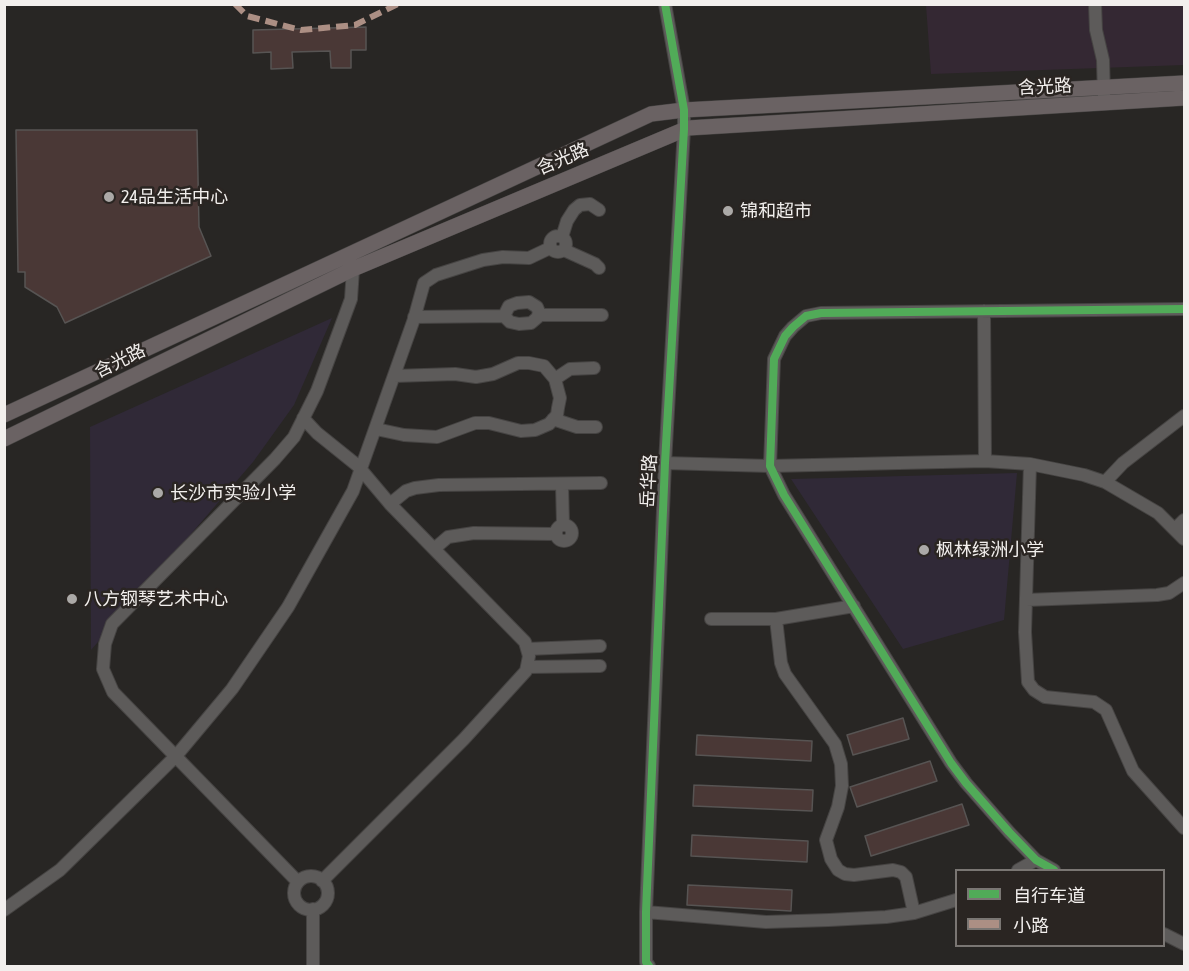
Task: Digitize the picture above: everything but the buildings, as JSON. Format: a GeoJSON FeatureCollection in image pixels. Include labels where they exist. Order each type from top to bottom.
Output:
{"type":"FeatureCollection","features":[{"type":"Feature","properties":{"kind":"main road","name":"含光路"},"geometry":{"type":"LineString","coordinates":[[4,439],[353,269],[684,129],[1104,95],[1185,83]]}},
{"type":"Feature","properties":{"kind":"main road","name":"含光路"},"geometry":{"type":"LineString","coordinates":[[4,415],[651,114],[684,110],[1104,95],[1185,98]]}},
{"type":"Feature","properties":{"kind":"street","name":"岳华路"},"geometry":{"type":"LineString","coordinates":[[646,965],[646,912],[665,463],[684,129],[684,110],[665,4]]}},
{"type":"Feature","properties":{"kind":"street"},"geometry":{"type":"LineString","coordinates":[[1095,4],[1104,95]]}},
{"type":"Feature","properties":{"kind":"street"},"geometry":{"type":"LineString","coordinates":[[562,237],[573,210],[580,205],[590,204],[599,210]]}},
{"type":"Feature","properties":{"kind":"street"},"geometry":{"type":"LineString","coordinates":[[564,250],[565,240],[556,236],[552,238],[549,243],[554,252],[564,250],[599,268]]}},
{"type":"Feature","properties":{"kind":"street"},"geometry":{"type":"LineString","coordinates":[[4,910],[60,870],[176,756],[232,689],[288,607],[353,491],[362,470],[424,283],[436,275],[483,260],[503,257],[529,258],[550,248]]}},
{"type":"Feature","properties":{"kind":"street"},"geometry":{"type":"LineString","coordinates":[[298,882],[113,692],[103,669],[105,644],[112,624],[275,459],[294,436],[317,391],[351,299],[353,269]]}},
{"type":"Feature","properties":{"kind":"street"},"geometry":{"type":"LineString","coordinates":[[414,317],[504,316],[510,322],[519,324],[531,323],[538,315],[537,307],[529,302],[509,306],[504,316]]}},
{"type":"Feature","properties":{"kind":"street"},"geometry":{"type":"LineString","coordinates":[[1052,869],[1036,860],[966,783],[951,763],[784,495],[770,466],[774,359],[785,336],[806,316],[821,312],[1185,309]]}},
{"type":"Feature","properties":{"kind":"street"},"geometry":{"type":"LineString","coordinates":[[984,311],[985,461]]}},
{"type":"Feature","properties":{"kind":"street"},"geometry":{"type":"LineString","coordinates":[[538,315],[602,315]]}},
{"type":"Feature","properties":{"kind":"street"},"geometry":{"type":"LineString","coordinates":[[376,429],[404,435],[437,437],[476,423],[489,423],[521,431],[535,430],[549,424],[557,415],[560,398],[555,379],[544,366],[518,363],[494,374],[476,377],[455,374],[394,376]]}},
{"type":"Feature","properties":{"kind":"street"},"geometry":{"type":"LineString","coordinates":[[555,379],[570,369],[594,368]]}},
{"type":"Feature","properties":{"kind":"street"},"geometry":{"type":"LineString","coordinates":[[1106,482],[1123,463],[1185,416]]}},
{"type":"Feature","properties":{"kind":"street"},"geometry":{"type":"LineString","coordinates":[[303,418],[317,433],[362,470],[390,504],[525,642],[529,656],[526,671],[464,739],[322,881]]}},
{"type":"Feature","properties":{"kind":"street"},"geometry":{"type":"LineString","coordinates":[[553,419],[577,427],[596,427]]}},
{"type":"Feature","properties":{"kind":"street"},"geometry":{"type":"LineString","coordinates":[[665,463],[770,466],[985,461],[1030,464],[1106,482],[1158,513],[1185,539]]}},
{"type":"Feature","properties":{"kind":"street"},"geometry":{"type":"LineString","coordinates":[[1030,464],[1026,600],[1028,682],[1034,690],[1045,697],[1094,702],[1106,710],[1133,771],[1185,828]]}},
{"type":"Feature","properties":{"kind":"street"},"geometry":{"type":"LineString","coordinates":[[390,504],[406,491],[439,485],[601,483]]}},
{"type":"Feature","properties":{"kind":"street"},"geometry":{"type":"LineString","coordinates":[[434,549],[448,537],[474,533],[559,529],[562,484]]}},
{"type":"Feature","properties":{"kind":"street"},"geometry":{"type":"LineString","coordinates":[[1175,529],[1185,520]]}},
{"type":"Feature","properties":{"kind":"street"},"geometry":{"type":"LineString","coordinates":[[1026,600],[1157,595],[1169,593],[1185,583]]}},
{"type":"Feature","properties":{"kind":"street"},"geometry":{"type":"LineString","coordinates":[[711,619],[776,619],[854,606]]}},
{"type":"Feature","properties":{"kind":"street"},"geometry":{"type":"LineString","coordinates":[[776,619],[781,663],[785,674],[835,744],[841,764],[842,786],[826,840],[831,860],[838,870],[845,874],[854,875],[886,870],[901,872],[906,877],[914,913]]}},
{"type":"Feature","properties":{"kind":"street"},"geometry":{"type":"LineString","coordinates":[[527,649],[600,646]]}},
{"type":"Feature","properties":{"kind":"street"},"geometry":{"type":"LineString","coordinates":[[527,667],[600,666]]}},
{"type":"Feature","properties":{"kind":"street"},"geometry":{"type":"LineString","coordinates":[[1020,869],[1036,860]]}},
{"type":"Feature","properties":{"kind":"street"},"geometry":{"type":"LineString","coordinates":[[307,876],[318,877],[322,881],[326,884],[328,894],[324,904],[313,909],[305,909],[297,902],[294,892],[298,882],[307,876]]}},
{"type":"Feature","properties":{"kind":"street"},"geometry":{"type":"LineString","coordinates":[[646,912],[766,922],[886,917],[914,913],[955,901]]}},
{"type":"Feature","properties":{"kind":"street"},"geometry":{"type":"LineString","coordinates":[[313,909],[313,966]]}},
{"type":"Feature","properties":{"kind":"street"},"geometry":{"type":"LineString","coordinates":[[1165,934],[1185,944]]}},
{"type":"Feature","properties":{"kind":"shaded area"},"geometry":{"type":"Polygon","coordinates":[[[926,5],[1184,5],[1184,65],[931,74],[926,5]]]}},
{"type":"Feature","properties":{"kind":"shaded area","name":"长沙市实验小学"},"geometry":{"type":"Polygon","coordinates":[[[332,318],[294,405],[253,462],[91,650],[90,427],[332,318]]]}},
{"type":"Feature","properties":{"kind":"shaded area","name":"枫林绿洲小学"},"geometry":{"type":"Polygon","coordinates":[[[1017,473],[1004,620],[903,649],[791,479],[1017,473]]]}},
{"type":"Feature","properties":{"kind":"marked path"},"geometry":{"type":"LineString","coordinates":[[235,4],[247,16],[301,30],[355,25],[398,4]]}},
{"type":"Feature","properties":{"kind":"cycle path"},"geometry":{"type":"LineString","coordinates":[[649,966],[646,962],[646,912],[665,463],[684,129],[684,110],[665,4]]}},
{"type":"Feature","properties":{"kind":"cycle path"},"geometry":{"type":"LineString","coordinates":[[1052,869],[1036,860],[1009,832],[951,763],[784,495],[770,466],[774,359],[785,336],[793,327],[806,316],[821,313],[1184,309]]}},
{"type":"Feature","properties":{"kind":"place","name":"24品生活中心"},"geometry":{"type":"Point","coordinates":[109,197]}},
{"type":"Feature","properties":{"kind":"place","name":"锦和超市"},"geometry":{"type":"Point","coordinates":[728,211]}},
{"type":"Feature","properties":{"kind":"place","name":"长沙市实验小学"},"geometry":{"type":"Point","coordinates":[158,493]}},
{"type":"Feature","properties":{"kind":"place","name":"枫林绿洲小学"},"geometry":{"type":"Point","coordinates":[924,550]}},
{"type":"Feature","properties":{"kind":"place","name":"八方钢琴艺术中心"},"geometry":{"type":"Point","coordinates":[72,599]}}]}
